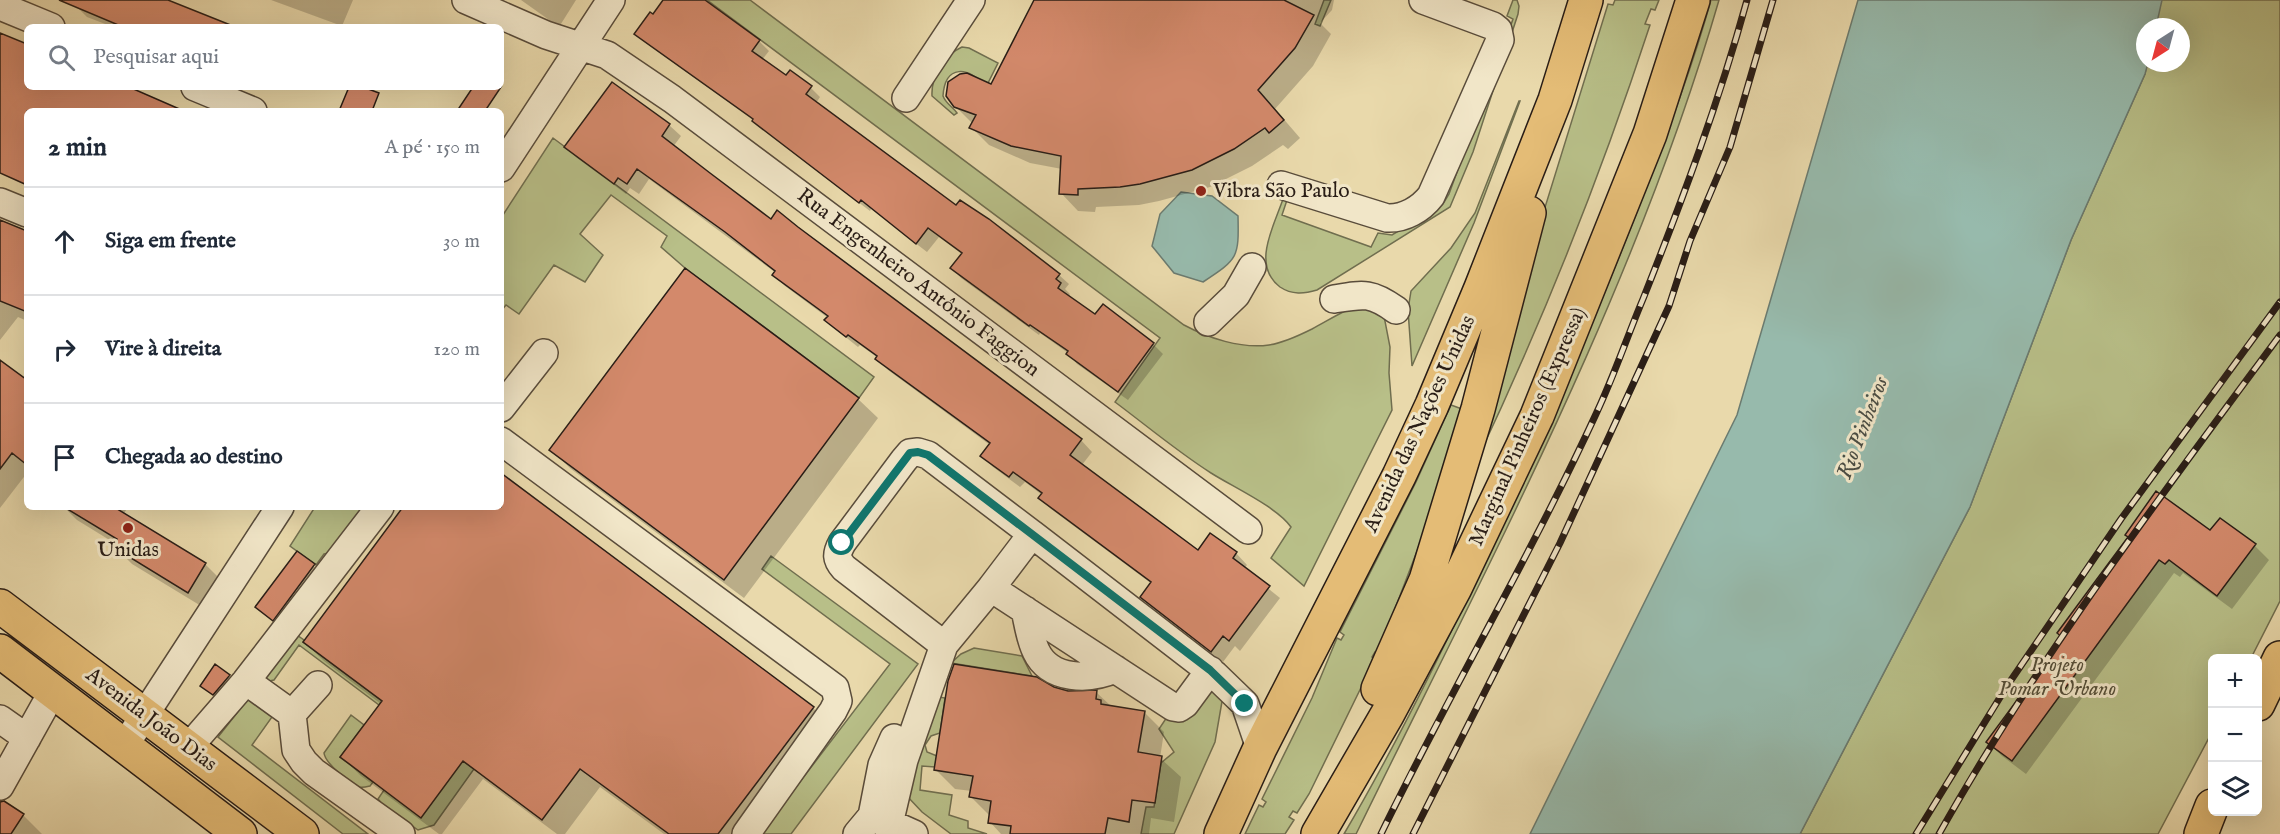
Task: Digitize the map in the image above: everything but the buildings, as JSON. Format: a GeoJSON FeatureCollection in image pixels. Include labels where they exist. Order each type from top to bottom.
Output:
{"type":"FeatureCollection","features":[{"type":"Feature","properties":{"kind":"main road","name":"Avenida das Nações Unidas"},"geometry":{"type":"LineString","coordinates":[[1212,834],[1227,821],[1260,748],[1400,476],[1432,405],[1482,288],[1555,100],[1586,0]]}},
{"type":"Feature","properties":{"kind":"main road","name":"Marginal Pinheiros (Expressa)"},"geometry":{"type":"LineString","coordinates":[[1316,834],[1387,715],[1455,588],[1537,416],[1650,135],[1693,0]]}},
{"type":"Feature","properties":{"kind":"main road"},"geometry":{"type":"LineString","coordinates":[[1316,834],[1426,580],[1478,409],[1517,265],[1555,100]]}},
{"type":"Feature","properties":{"kind":"main road","name":"Avenida João Dias"},"geometry":{"type":"LineString","coordinates":[[0,606],[302,834]]}},
{"type":"Feature","properties":{"kind":"main road","name":"Avenida João Dias"},"geometry":{"type":"LineString","coordinates":[[0,651],[240,834]]}},
{"type":"Feature","properties":{"kind":"main road"},"geometry":{"type":"LineString","coordinates":[[2262,696],[2280,658]]}},
{"type":"Feature","properties":{"kind":"main road"},"geometry":{"type":"LineString","coordinates":[[2201,834],[2208,816]]}},
{"type":"Feature","properties":{"kind":"street","name":"Rua Engenheiro Antônio Faggion"},"geometry":{"type":"LineString","coordinates":[[466,0],[546,35],[607,56],[672,99],[1248,530]]}},
{"type":"Feature","properties":{"kind":"street"},"geometry":{"type":"LineString","coordinates":[[504,163],[611,0]]}},
{"type":"Feature","properties":{"kind":"street"},"geometry":{"type":"LineString","coordinates":[[906,98],[971,0]]}},
{"type":"Feature","properties":{"kind":"street"},"geometry":{"type":"LineString","coordinates":[[1281,185],[1387,218],[1402,217],[1421,206],[1431,196],[1500,40],[1500,35],[1493,26],[1423,0]]}},
{"type":"Feature","properties":{"kind":"street"},"geometry":{"type":"LineString","coordinates":[[0,6],[44,24]]}},
{"type":"Feature","properties":{"kind":"street"},"geometry":{"type":"LineString","coordinates":[[202,90],[246,108]]}},
{"type":"Feature","properties":{"kind":"street"},"geometry":{"type":"LineString","coordinates":[[0,202],[24,212]]}},
{"type":"Feature","properties":{"kind":"street"},"geometry":{"type":"LineString","coordinates":[[1208,322],[1236,295],[1252,267]]}},
{"type":"Feature","properties":{"kind":"street"},"geometry":{"type":"LineString","coordinates":[[1334,299],[1362,294],[1372,295],[1396,310]]}},
{"type":"Feature","properties":{"kind":"street"},"geometry":{"type":"LineString","coordinates":[[504,404],[543,353]]}},
{"type":"Feature","properties":{"kind":"street"},"geometry":{"type":"LineString","coordinates":[[504,443],[835,688],[838,701],[833,711],[746,834]]}},
{"type":"Feature","properties":{"kind":"street"},"geometry":{"type":"LineString","coordinates":[[944,645],[844,568],[837,560],[837,553],[842,543],[910,453],[918,452],[928,455],[1032,534],[1210,661],[1245,704],[1260,748]]}},
{"type":"Feature","properties":{"kind":"street"},"geometry":{"type":"LineString","coordinates":[[126,745],[278,510]]}},
{"type":"Feature","properties":{"kind":"street"},"geometry":{"type":"LineString","coordinates":[[188,748],[246,681],[379,510]]}},
{"type":"Feature","properties":{"kind":"street"},"geometry":{"type":"LineString","coordinates":[[886,824],[904,760],[944,645],[992,588],[1032,534]]}},
{"type":"Feature","properties":{"kind":"street"},"geometry":{"type":"LineString","coordinates":[[992,588],[1167,704],[1179,708],[1185,704],[1210,661]]}},
{"type":"Feature","properties":{"kind":"street"},"geometry":{"type":"LineString","coordinates":[[246,681],[292,714],[296,750],[314,772],[401,834]]}},
{"type":"Feature","properties":{"kind":"street"},"geometry":{"type":"LineString","coordinates":[[292,714],[318,685]]}},
{"type":"Feature","properties":{"kind":"street"},"geometry":{"type":"LineString","coordinates":[[0,786],[53,691]]}},
{"type":"Feature","properties":{"kind":"street"},"geometry":{"type":"LineString","coordinates":[[0,719],[27,738]]}},
{"type":"Feature","properties":{"kind":"street"},"geometry":{"type":"LineString","coordinates":[[886,824],[882,765],[894,738]]}},
{"type":"Feature","properties":{"kind":"green space"},"geometry":{"type":"Polygon","coordinates":[[[707,0],[750,0],[1193,330],[1236,344],[1258,346],[1274,344],[1291,338],[1358,305],[1384,316],[1390,347],[1389,373],[1392,410],[1304,586],[1271,558],[1291,527],[1276,512],[1199,465],[1115,402],[1160,338],[707,0]]]}},
{"type":"Feature","properties":{"kind":"green space"},"geometry":{"type":"Polygon","coordinates":[[[1324,0],[1331,0],[1320,26],[1315,24],[1324,0]]]}},
{"type":"Feature","properties":{"kind":"green space"},"geometry":{"type":"Polygon","coordinates":[[[1513,0],[1517,0],[1518,14],[1473,152],[1450,207],[1317,290],[1298,293],[1280,287],[1271,278],[1266,257],[1270,233],[1283,199],[1287,200],[1282,215],[1371,247],[1378,233],[1392,235],[1443,204],[1449,194],[1513,19],[1507,16],[1513,0]]]}},
{"type":"Feature","properties":{"kind":"green space"},"geometry":{"type":"Polygon","coordinates":[[[1615,0],[1659,0],[1655,10],[1651,9],[1645,24],[1650,25],[1612,137],[1570,247],[1475,464],[1537,248],[1533,246],[1608,4],[1613,5],[1615,0]]]}},
{"type":"Feature","properties":{"kind":"green space"},"geometry":{"type":"Polygon","coordinates":[[[1711,0],[1719,0],[1685,108],[1646,213],[1603,318],[1558,420],[1356,834],[1344,834],[1435,664],[1552,416],[1645,191],[1689,72],[1711,0]]]}},
{"type":"Feature","properties":{"kind":"green space","name":"Projeto Pomar Urbano"},"geometry":{"type":"Polygon","coordinates":[[[2161,0],[2280,0],[2280,601],[2253,654],[2208,654],[2208,740],[2158,834],[1800,834],[1970,507],[2071,240],[2145,72],[2190,72],[2190,18],[2157,18],[2161,0]]]}},
{"type":"Feature","properties":{"kind":"green space"},"geometry":{"type":"Polygon","coordinates":[[[962,47],[969,48],[998,63],[986,87],[965,72],[953,74],[948,78],[943,96],[957,113],[954,115],[932,96],[932,88],[936,74],[944,61],[962,47]]]}},
{"type":"Feature","properties":{"kind":"green space"},"geometry":{"type":"Polygon","coordinates":[[[1519,101],[1474,223],[1412,366],[1408,310],[1411,291],[1451,248],[1475,213],[1519,101]]]}},
{"type":"Feature","properties":{"kind":"green space"},"geometry":{"type":"Polygon","coordinates":[[[553,138],[874,377],[859,398],[685,268],[661,247],[667,236],[611,195],[580,234],[603,255],[585,282],[554,265],[519,314],[506,305],[504,307],[504,213],[553,138]]]}},
{"type":"Feature","properties":{"kind":"green space"},"geometry":{"type":"Polygon","coordinates":[[[1451,405],[1462,409],[1437,499],[1378,653],[1375,652],[1372,657],[1375,659],[1309,794],[1297,813],[1293,811],[1289,817],[1294,820],[1285,834],[1245,834],[1259,805],[1263,807],[1266,802],[1262,799],[1312,698],[1337,638],[1341,640],[1344,635],[1340,632],[1416,482],[1451,405]]]}},
{"type":"Feature","properties":{"kind":"green space"},"geometry":{"type":"Polygon","coordinates":[[[313,510],[363,510],[330,553],[324,554],[316,565],[290,546],[313,510]]]}},
{"type":"Feature","properties":{"kind":"green space"},"geometry":{"type":"Polygon","coordinates":[[[771,556],[918,664],[791,834],[760,834],[890,664],[762,569],[771,556]]]}},
{"type":"Feature","properties":{"kind":"green space"},"geometry":{"type":"Polygon","coordinates":[[[294,633],[382,701],[379,705],[299,645],[274,680],[269,681],[264,676],[294,633]]]}},
{"type":"Feature","properties":{"kind":"green space"},"geometry":{"type":"Polygon","coordinates":[[[974,648],[1022,656],[1032,676],[951,663],[961,654],[974,648]]]}},
{"type":"Feature","properties":{"kind":"green space"},"geometry":{"type":"Polygon","coordinates":[[[1212,679],[1224,690],[1215,742],[1174,834],[1141,834],[1146,807],[1154,807],[1161,763],[1174,752],[1159,729],[1167,717],[1212,679]]]}},
{"type":"Feature","properties":{"kind":"green space"},"geometry":{"type":"Polygon","coordinates":[[[934,696],[945,698],[940,733],[931,736],[925,745],[927,752],[937,756],[935,767],[922,766],[920,790],[952,795],[949,815],[968,821],[968,828],[987,834],[951,834],[922,812],[907,796],[934,696]]]}},
{"type":"Feature","properties":{"kind":"green space"},"geometry":{"type":"Polygon","coordinates":[[[248,699],[272,717],[252,745],[368,834],[343,834],[218,737],[248,699]]]}},
{"type":"Feature","properties":{"kind":"green space"},"geometry":{"type":"Polygon","coordinates":[[[351,715],[364,725],[340,757],[373,782],[366,787],[359,787],[344,778],[324,753],[351,715]]]}},
{"type":"Feature","properties":{"kind":"green space"},"geometry":{"type":"Polygon","coordinates":[[[463,761],[474,769],[434,825],[418,830],[378,799],[384,790],[463,761]]]}},
{"type":"Feature","properties":{"kind":"water","name":"Rio Pinheiros"},"geometry":{"type":"Polygon","coordinates":[[[1858,0],[2162,0],[2158,18],[2136,18],[2136,72],[2146,72],[2145,74],[2071,240],[1970,507],[1800,834],[1530,834],[1737,415],[1858,0]]]}},
{"type":"Feature","properties":{"kind":"water"},"geometry":{"type":"Polygon","coordinates":[[[1181,192],[1212,196],[1238,216],[1238,241],[1234,256],[1223,268],[1203,282],[1174,273],[1152,246],[1160,214],[1181,192]]]}},
{"type":"Feature","properties":{"kind":"railway"},"geometry":{"type":"LineString","coordinates":[[1381,834],[1544,520],[1603,400],[1699,151],[1747,0]]}},
{"type":"Feature","properties":{"kind":"railway"},"geometry":{"type":"LineString","coordinates":[[1413,834],[1560,543],[1669,306],[1690,241],[1730,147],[1773,0]]}},
{"type":"Feature","properties":{"kind":"railway"},"geometry":{"type":"LineString","coordinates":[[1916,834],[2007,686],[2121,519],[2280,302]]}},
{"type":"Feature","properties":{"kind":"railway"},"geometry":{"type":"LineString","coordinates":[[1939,834],[1977,769],[2059,641],[2145,518],[2280,335]]}},
{"type":"Feature","properties":{"kind":"place","name":"Vibra São Paulo"},"geometry":{"type":"Point","coordinates":[1201,191]}},
{"type":"Feature","properties":{"kind":"place","name":"Unidas"},"geometry":{"type":"Point","coordinates":[128,528]}},
{"type":"Feature","properties":{"kind":"route"},"geometry":{"type":"LineString","coordinates":[[842,543],[910,453],[918,452],[928,455],[1210,670],[1245,704]]}}]}
